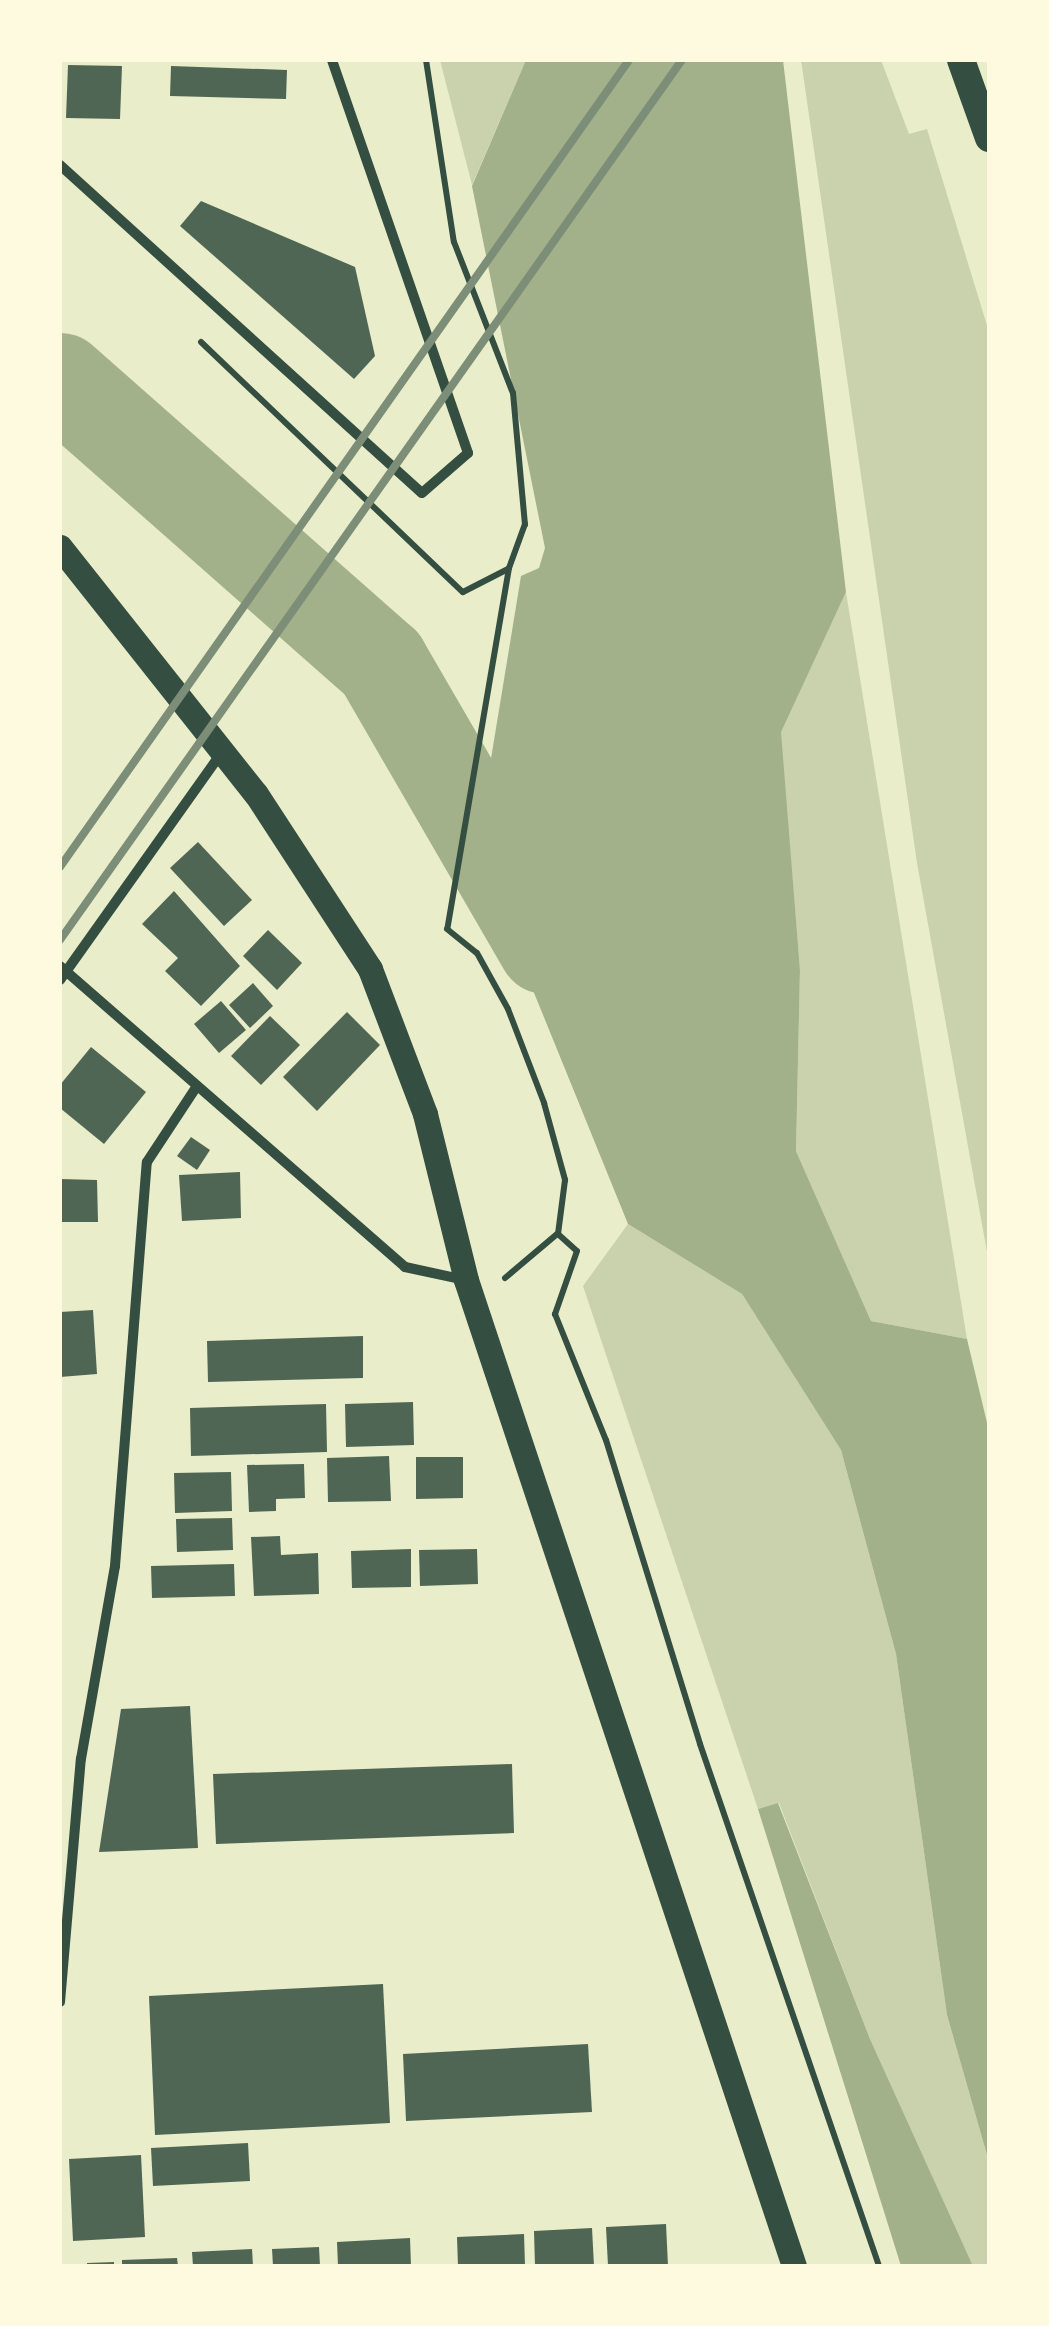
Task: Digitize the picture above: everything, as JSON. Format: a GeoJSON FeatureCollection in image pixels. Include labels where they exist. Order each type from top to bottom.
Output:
{"type":"FeatureCollection","features":[{"type":"Feature","properties":{"kind":"highway"},"geometry":{"type":"LineString","coordinates":[[961,60],[989,138]]}},
{"type":"Feature","properties":{"kind":"main road"},"geometry":{"type":"LineString","coordinates":[[60,547],[222,751],[370,969],[425,1114],[470,1292],[794,2266]]}},
{"type":"Feature","properties":{"kind":"street"},"geometry":{"type":"LineString","coordinates":[[60,165],[422,493],[468,453],[332,60]]}},
{"type":"Feature","properties":{"kind":"street"},"geometry":{"type":"LineString","coordinates":[[222,751],[62,972],[405,1267],[470,1292]]}},
{"type":"Feature","properties":{"kind":"street"},"geometry":{"type":"LineString","coordinates":[[60,2002],[81,1759],[115,1566],[147,1162],[197,1086]]}},
{"type":"Feature","properties":{"kind":"path"},"geometry":{"type":"LineString","coordinates":[[426,60],[454,242],[514,392],[525,524],[509,568],[448,929],[477,953],[500,995],[544,1103],[566,1180],[558,1234],[470,1292]]}},
{"type":"Feature","properties":{"kind":"path"},"geometry":{"type":"LineString","coordinates":[[188,329],[463,592],[509,568]]}},
{"type":"Feature","properties":{"kind":"path"},"geometry":{"type":"LineString","coordinates":[[558,1234],[577,1251],[555,1314],[606,1440],[700,1744],[879,2266]]}},
{"type":"Feature","properties":{"kind":"shaded area"},"geometry":{"type":"Polygon","coordinates":[[[440,60],[526,60],[472,185],[440,60]]]}},
{"type":"Feature","properties":{"kind":"shaded area"},"geometry":{"type":"Polygon","coordinates":[[[526,60],[783,60],[846,592],[781,732],[800,970],[796,1151],[871,1321],[967,1339],[989,1431],[989,2162],[947,2015],[896,1654],[841,1450],[742,1294],[628,1224],[476,850],[521,576],[539,568],[545,548],[472,186],[526,60]]]}},
{"type":"Feature","properties":{"kind":"shaded area"},"geometry":{"type":"Polygon","coordinates":[[[801,60],[881,60],[909,134],[927,129],[989,332],[989,1263],[917,863],[801,60]]]}},
{"type":"Feature","properties":{"kind":"shaded area"},"geometry":{"type":"Polygon","coordinates":[[[846,592],[967,1339],[871,1321],[796,1151],[800,970],[780,732],[846,592]]]}},
{"type":"Feature","properties":{"kind":"shaded area"},"geometry":{"type":"Polygon","coordinates":[[[628,1224],[742,1294],[841,1450],[896,1654],[947,2015],[989,2162],[989,2266],[973,2266],[870,2039],[779,1803],[758,1809],[583,1286],[628,1224]]]}},
{"type":"Feature","properties":{"kind":"shaded area"},"geometry":{"type":"Polygon","coordinates":[[[778,1803],[870,2039],[973,2266],[901,2266],[758,1809],[778,1803]]]}},
{"type":"Feature","properties":{"kind":"building"},"geometry":{"type":"Polygon","coordinates":[[[68,65],[122,66],[120,119],[66,118],[68,65]]]}},
{"type":"Feature","properties":{"kind":"building"},"geometry":{"type":"Polygon","coordinates":[[[171,66],[287,70],[286,99],[170,96],[171,66]]]}},
{"type":"Feature","properties":{"kind":"building"},"geometry":{"type":"Polygon","coordinates":[[[201,201],[355,267],[375,356],[354,379],[180,226],[201,201]]]}},
{"type":"Feature","properties":{"kind":"building"},"geometry":{"type":"Polygon","coordinates":[[[198,842],[252,900],[224,926],[170,868],[198,842]]]}},
{"type":"Feature","properties":{"kind":"building"},"geometry":{"type":"Polygon","coordinates":[[[174,891],[240,966],[201,1006],[165,971],[178,958],[142,924],[174,891]]]}},
{"type":"Feature","properties":{"kind":"building"},"geometry":{"type":"Polygon","coordinates":[[[268,930],[302,963],[277,990],[243,956],[268,930]]]}},
{"type":"Feature","properties":{"kind":"building"},"geometry":{"type":"Polygon","coordinates":[[[253,983],[273,1006],[250,1028],[229,1005],[253,983]]]}},
{"type":"Feature","properties":{"kind":"building"},"geometry":{"type":"Polygon","coordinates":[[[221,1001],[246,1030],[219,1053],[194,1024],[221,1001]]]}},
{"type":"Feature","properties":{"kind":"building"},"geometry":{"type":"Polygon","coordinates":[[[347,1012],[380,1045],[317,1111],[283,1077],[347,1012]]]}},
{"type":"Feature","properties":{"kind":"building"},"geometry":{"type":"Polygon","coordinates":[[[270,1016],[300,1045],[261,1085],[231,1056],[270,1016]]]}},
{"type":"Feature","properties":{"kind":"building"},"geometry":{"type":"Polygon","coordinates":[[[91,1047],[146,1092],[104,1144],[60,1108],[60,1085],[91,1047]]]}},
{"type":"Feature","properties":{"kind":"building"},"geometry":{"type":"Polygon","coordinates":[[[191,1137],[210,1150],[197,1170],[177,1156],[191,1137]]]}},
{"type":"Feature","properties":{"kind":"building"},"geometry":{"type":"Polygon","coordinates":[[[240,1172],[241,1218],[182,1221],[179,1175],[240,1172]]]}},
{"type":"Feature","properties":{"kind":"building"},"geometry":{"type":"Polygon","coordinates":[[[60,1179],[97,1180],[98,1222],[60,1222],[60,1179]]]}},
{"type":"Feature","properties":{"kind":"building"},"geometry":{"type":"Polygon","coordinates":[[[93,1310],[97,1374],[60,1377],[60,1312],[93,1310]]]}},
{"type":"Feature","properties":{"kind":"building"},"geometry":{"type":"Polygon","coordinates":[[[363,1336],[363,1378],[208,1382],[207,1341],[363,1336]]]}},
{"type":"Feature","properties":{"kind":"building"},"geometry":{"type":"Polygon","coordinates":[[[413,1402],[414,1445],[346,1447],[345,1404],[413,1402]]]}},
{"type":"Feature","properties":{"kind":"building"},"geometry":{"type":"Polygon","coordinates":[[[326,1404],[327,1452],[191,1456],[190,1408],[326,1404]]]}},
{"type":"Feature","properties":{"kind":"building"},"geometry":{"type":"Polygon","coordinates":[[[389,1456],[391,1501],[328,1502],[327,1458],[389,1456]]]}},
{"type":"Feature","properties":{"kind":"building"},"geometry":{"type":"Polygon","coordinates":[[[416,1457],[463,1457],[463,1498],[416,1499],[416,1457]]]}},
{"type":"Feature","properties":{"kind":"building"},"geometry":{"type":"Polygon","coordinates":[[[304,1464],[305,1498],[276,1499],[276,1511],[249,1512],[247,1465],[304,1464]]]}},
{"type":"Feature","properties":{"kind":"building"},"geometry":{"type":"Polygon","coordinates":[[[231,1472],[232,1511],[175,1513],[174,1473],[231,1472]]]}},
{"type":"Feature","properties":{"kind":"building"},"geometry":{"type":"Polygon","coordinates":[[[232,1518],[233,1550],[177,1552],[176,1519],[232,1518]]]}},
{"type":"Feature","properties":{"kind":"building"},"geometry":{"type":"Polygon","coordinates":[[[280,1536],[281,1555],[318,1553],[319,1594],[254,1596],[251,1537],[280,1536]]]}},
{"type":"Feature","properties":{"kind":"building"},"geometry":{"type":"Polygon","coordinates":[[[411,1549],[411,1587],[352,1588],[351,1551],[411,1549]]]}},
{"type":"Feature","properties":{"kind":"building"},"geometry":{"type":"Polygon","coordinates":[[[477,1549],[478,1584],[420,1586],[419,1550],[477,1549]]]}},
{"type":"Feature","properties":{"kind":"building"},"geometry":{"type":"Polygon","coordinates":[[[234,1564],[235,1596],[152,1598],[151,1566],[234,1564]]]}},
{"type":"Feature","properties":{"kind":"building"},"geometry":{"type":"Polygon","coordinates":[[[190,1706],[198,1848],[99,1852],[121,1709],[190,1706]]]}},
{"type":"Feature","properties":{"kind":"building"},"geometry":{"type":"Polygon","coordinates":[[[512,1764],[514,1833],[216,1844],[213,1774],[512,1764]]]}},
{"type":"Feature","properties":{"kind":"building"},"geometry":{"type":"Polygon","coordinates":[[[383,1984],[390,2123],[155,2135],[149,1996],[383,1984]]]}},
{"type":"Feature","properties":{"kind":"building"},"geometry":{"type":"Polygon","coordinates":[[[588,2044],[592,2112],[406,2121],[403,2054],[588,2044]]]}},
{"type":"Feature","properties":{"kind":"building"},"geometry":{"type":"Polygon","coordinates":[[[248,2143],[250,2181],[153,2186],[151,2148],[248,2143]]]}},
{"type":"Feature","properties":{"kind":"building"},"geometry":{"type":"Polygon","coordinates":[[[141,2155],[145,2237],[73,2241],[69,2159],[141,2155]]]}},
{"type":"Feature","properties":{"kind":"building"},"geometry":{"type":"Polygon","coordinates":[[[666,2224],[668,2266],[608,2266],[606,2227],[666,2224]]]}},
{"type":"Feature","properties":{"kind":"building"},"geometry":{"type":"Polygon","coordinates":[[[592,2228],[594,2266],[535,2266],[534,2231],[592,2228]]]}},
{"type":"Feature","properties":{"kind":"building"},"geometry":{"type":"Polygon","coordinates":[[[524,2234],[525,2266],[458,2266],[457,2237],[524,2234]]]}},
{"type":"Feature","properties":{"kind":"building"},"geometry":{"type":"Polygon","coordinates":[[[410,2238],[411,2266],[338,2266],[337,2242],[410,2238]]]}},
{"type":"Feature","properties":{"kind":"building"},"geometry":{"type":"Polygon","coordinates":[[[319,2247],[320,2266],[273,2266],[272,2249],[319,2247]]]}},
{"type":"Feature","properties":{"kind":"building"},"geometry":{"type":"Polygon","coordinates":[[[252,2249],[253,2266],[193,2266],[192,2252],[252,2249]]]}},
{"type":"Feature","properties":{"kind":"building"},"geometry":{"type":"Polygon","coordinates":[[[177,2258],[178,2266],[122,2266],[122,2260],[177,2258]]]}},
{"type":"Feature","properties":{"kind":"building"},"geometry":{"type":"Polygon","coordinates":[[[114,2262],[114,2266],[87,2266],[87,2263],[114,2262]]]}},
{"type":"Feature","properties":{"kind":"waterway"},"geometry":{"type":"LineString","coordinates":[[60,380],[381,663],[545,946]]}},
{"type":"Feature","properties":{"kind":"railway"},"geometry":{"type":"LineString","coordinates":[[60,867],[629,60]]}},
{"type":"Feature","properties":{"kind":"railway"},"geometry":{"type":"LineString","coordinates":[[60,940],[682,60]]}}]}
